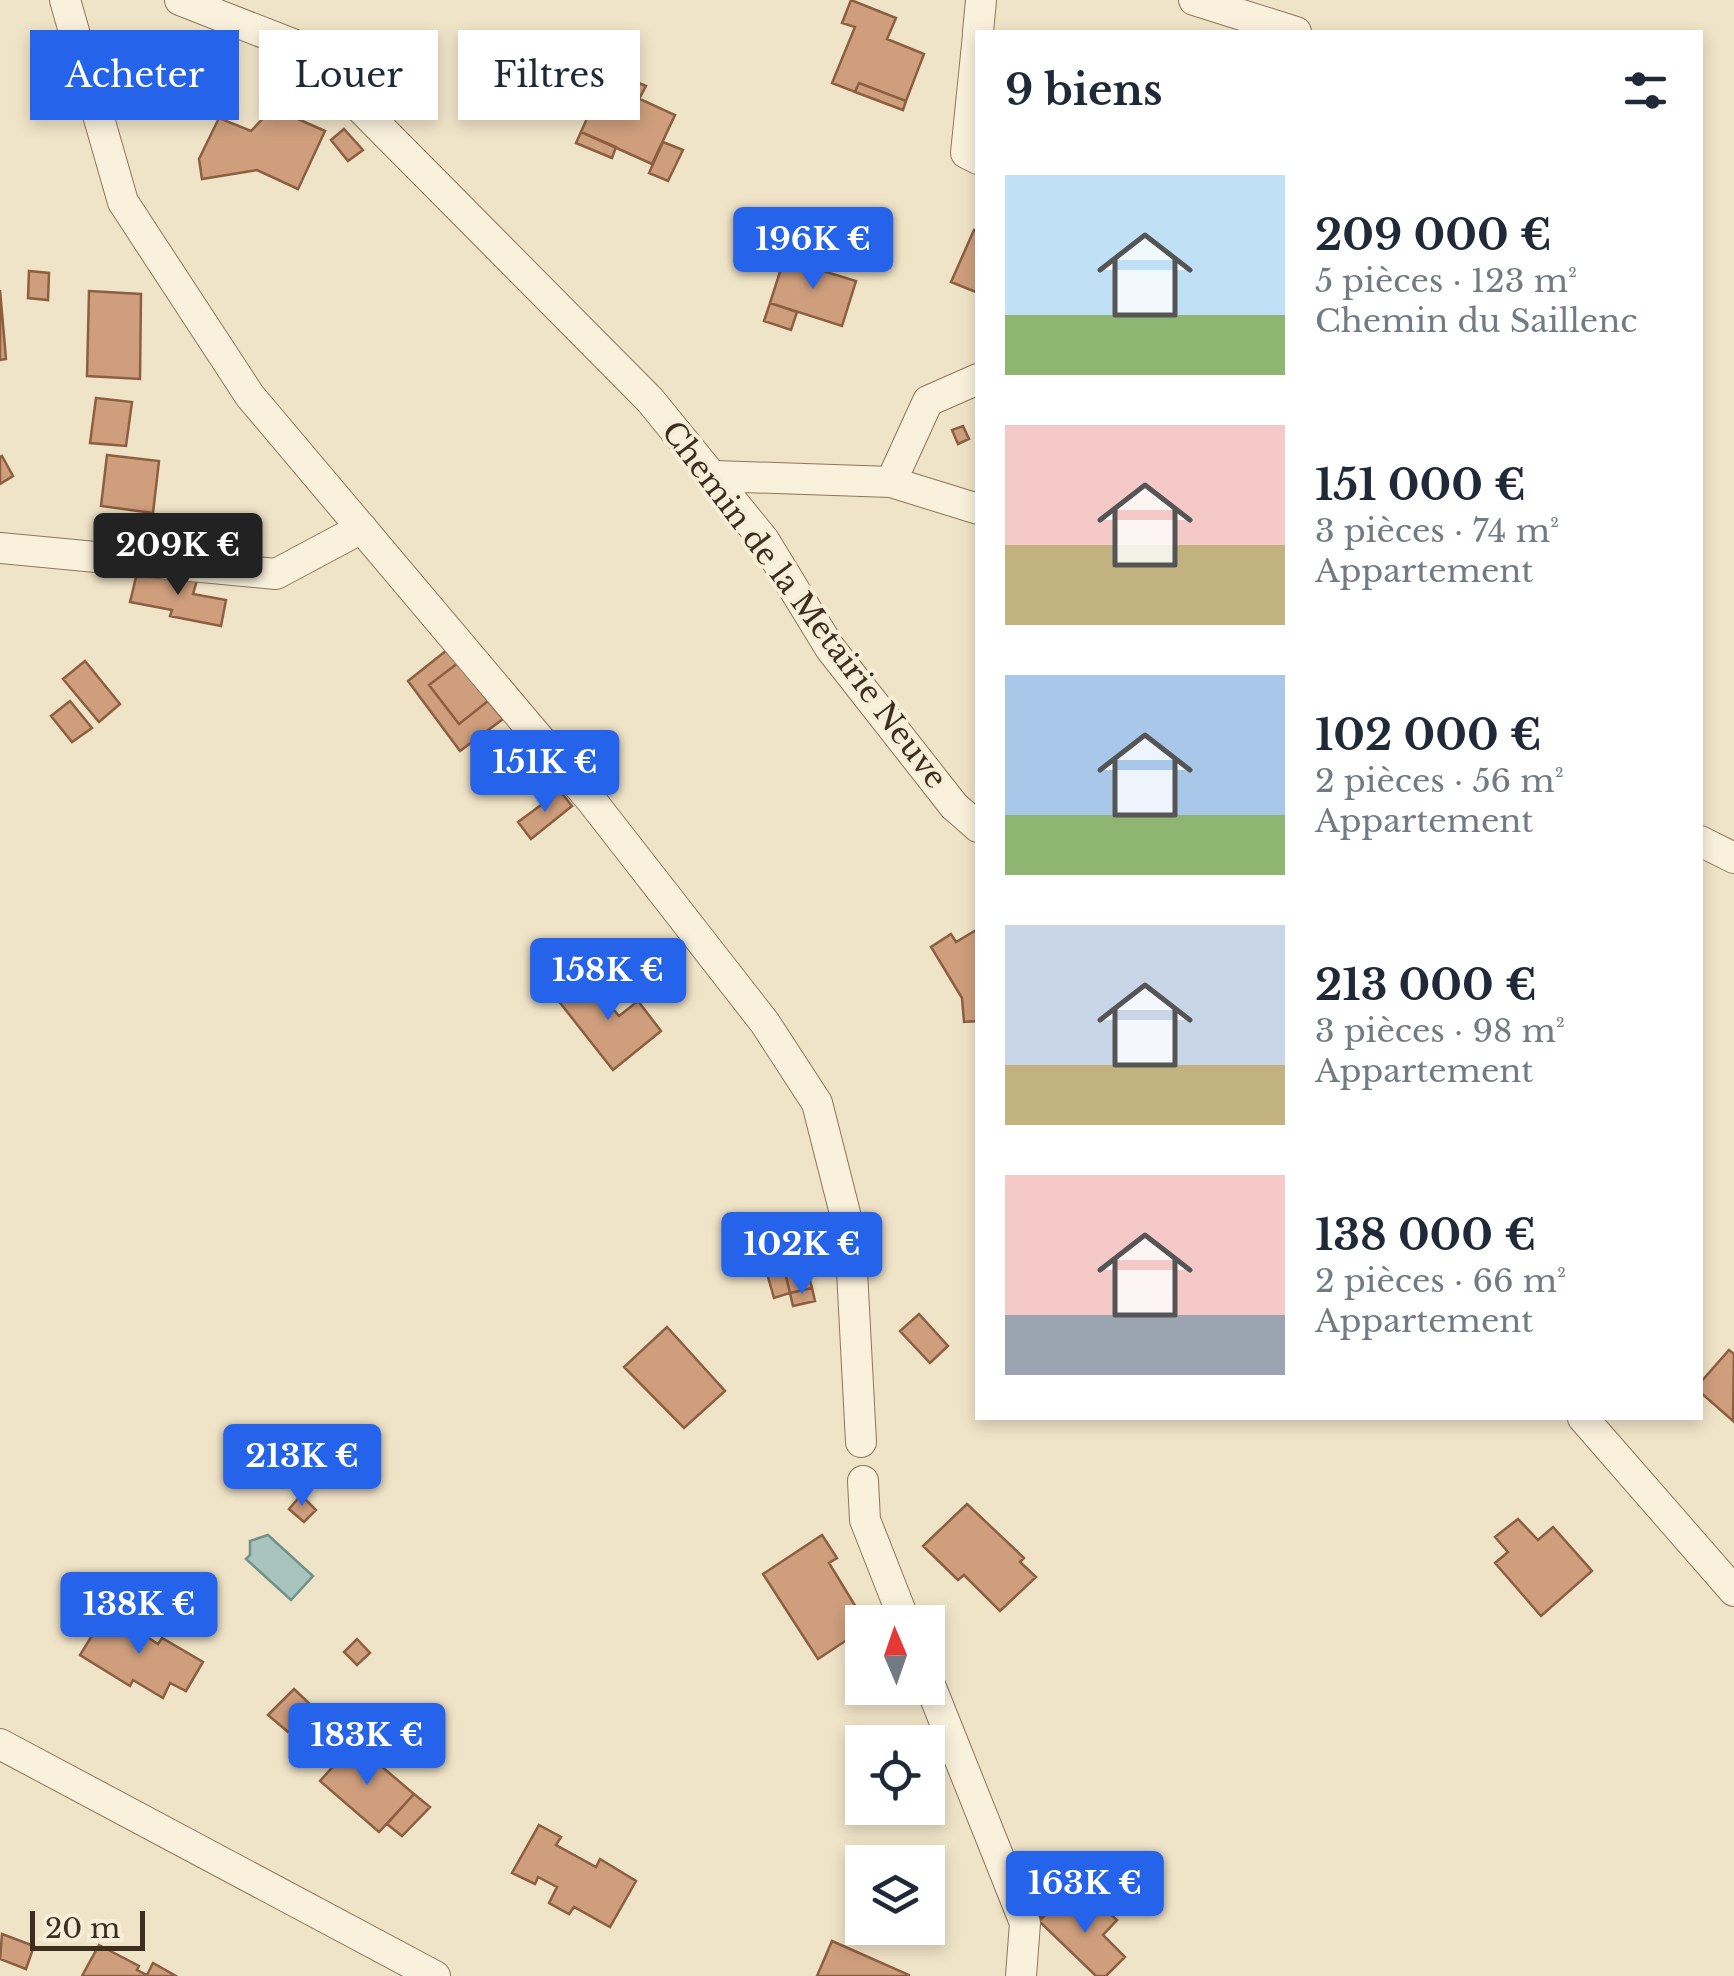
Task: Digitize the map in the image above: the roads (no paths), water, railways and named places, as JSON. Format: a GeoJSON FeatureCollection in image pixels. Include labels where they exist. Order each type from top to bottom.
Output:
{"type":"FeatureCollection","features":[{"type":"Feature","properties":{"kind":"street"},"geometry":{"type":"LineString","coordinates":[[65,0],[123,202],[250,396],[591,800],[765,1023],[817,1103],[850,1233],[861,1442]]}},
{"type":"Feature","properties":{"kind":"street","name":"Chemin de la Metairie Neuve"},"geometry":{"type":"LineString","coordinates":[[180,0],[300,47],[650,400],[764,540],[830,648],[954,806],[975,824]]}},
{"type":"Feature","properties":{"kind":"street"},"geometry":{"type":"LineString","coordinates":[[978,30],[981,0]]}},
{"type":"Feature","properties":{"kind":"street"},"geometry":{"type":"LineString","coordinates":[[1194,0],[1290,30]]}},
{"type":"Feature","properties":{"kind":"street"},"geometry":{"type":"LineString","coordinates":[[975,64],[966,153],[975,157]]}},
{"type":"Feature","properties":{"kind":"street"},"geometry":{"type":"LineString","coordinates":[[891,482],[928,400],[975,380]]}},
{"type":"Feature","properties":{"kind":"street"},"geometry":{"type":"LineString","coordinates":[[715,476],[891,482],[975,509]]}},
{"type":"Feature","properties":{"kind":"street"},"geometry":{"type":"LineString","coordinates":[[0,548],[276,574],[362,528]]}},
{"type":"Feature","properties":{"kind":"street"},"geometry":{"type":"LineString","coordinates":[[1703,842],[1734,858]]}},
{"type":"Feature","properties":{"kind":"street"},"geometry":{"type":"LineString","coordinates":[[1585,1420],[1734,1591]]}},
{"type":"Feature","properties":{"kind":"street"},"geometry":{"type":"LineString","coordinates":[[863,1481],[865,1520],[898,1605]]}},
{"type":"Feature","properties":{"kind":"street"},"geometry":{"type":"LineString","coordinates":[[938,1705],[1025,1924],[1022,1976]]}},
{"type":"Feature","properties":{"kind":"street"},"geometry":{"type":"LineString","coordinates":[[0,1744],[435,1976]]}},
{"type":"Feature","properties":{"kind":"water"},"geometry":{"type":"Polygon","coordinates":[[[268,1535],[313,1576],[291,1600],[246,1559],[250,1555],[250,1541],[268,1535]]]}}]}
